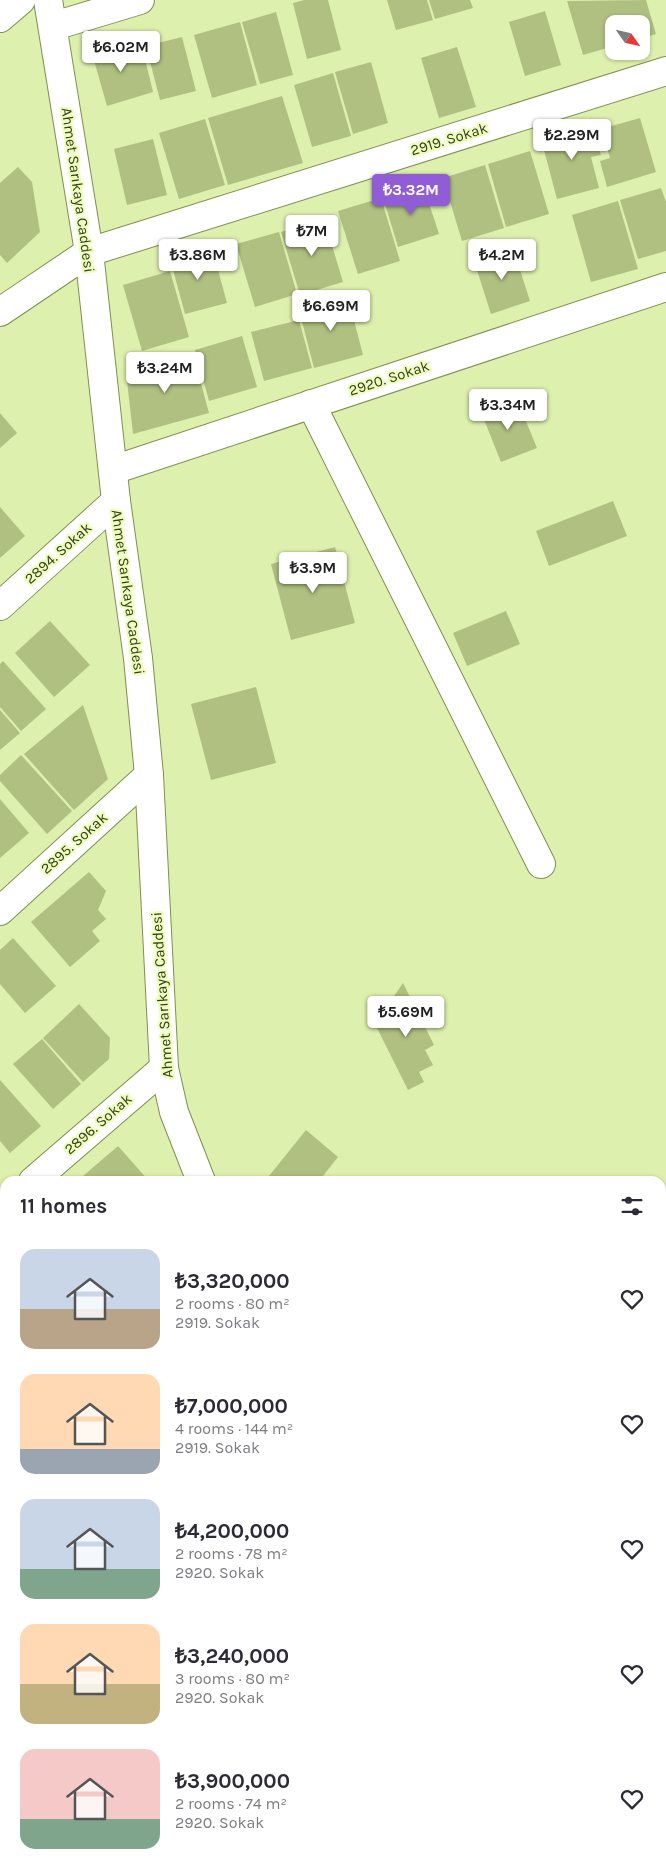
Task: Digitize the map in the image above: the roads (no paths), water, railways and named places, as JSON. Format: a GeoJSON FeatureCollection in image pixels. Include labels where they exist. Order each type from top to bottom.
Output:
{"type":"FeatureCollection","features":[{"type":"Feature","properties":{"kind":"street"},"geometry":{"type":"LineString","coordinates":[[0,18],[21,0]]}},
{"type":"Feature","properties":{"kind":"street"},"geometry":{"type":"LineString","coordinates":[[51,13],[140,0]]}},
{"type":"Feature","properties":{"kind":"street","name":"Ahmet Sarıkaya Caddesi"},"geometry":{"type":"LineString","coordinates":[[51,13],[89,252],[116,501],[138,658],[148,776],[164,1068],[174,1112],[199,1176]]}},
{"type":"Feature","properties":{"kind":"street","name":"2919. Sokak"},"geometry":{"type":"LineString","coordinates":[[0,312],[89,252],[666,71]]}},
{"type":"Feature","properties":{"kind":"street","name":"2920. Sokak"},"geometry":{"type":"LineString","coordinates":[[113,470],[666,287]]}},
{"type":"Feature","properties":{"kind":"street"},"geometry":{"type":"LineString","coordinates":[[311,404],[541,864]]}},
{"type":"Feature","properties":{"kind":"street","name":"2894. Sokak"},"geometry":{"type":"LineString","coordinates":[[0,606],[116,501]]}},
{"type":"Feature","properties":{"kind":"street","name":"2895. Sokak"},"geometry":{"type":"LineString","coordinates":[[0,911],[148,776]]}},
{"type":"Feature","properties":{"kind":"street","name":"2896. Sokak"},"geometry":{"type":"LineString","coordinates":[[39,1176],[164,1068]]}}]}
